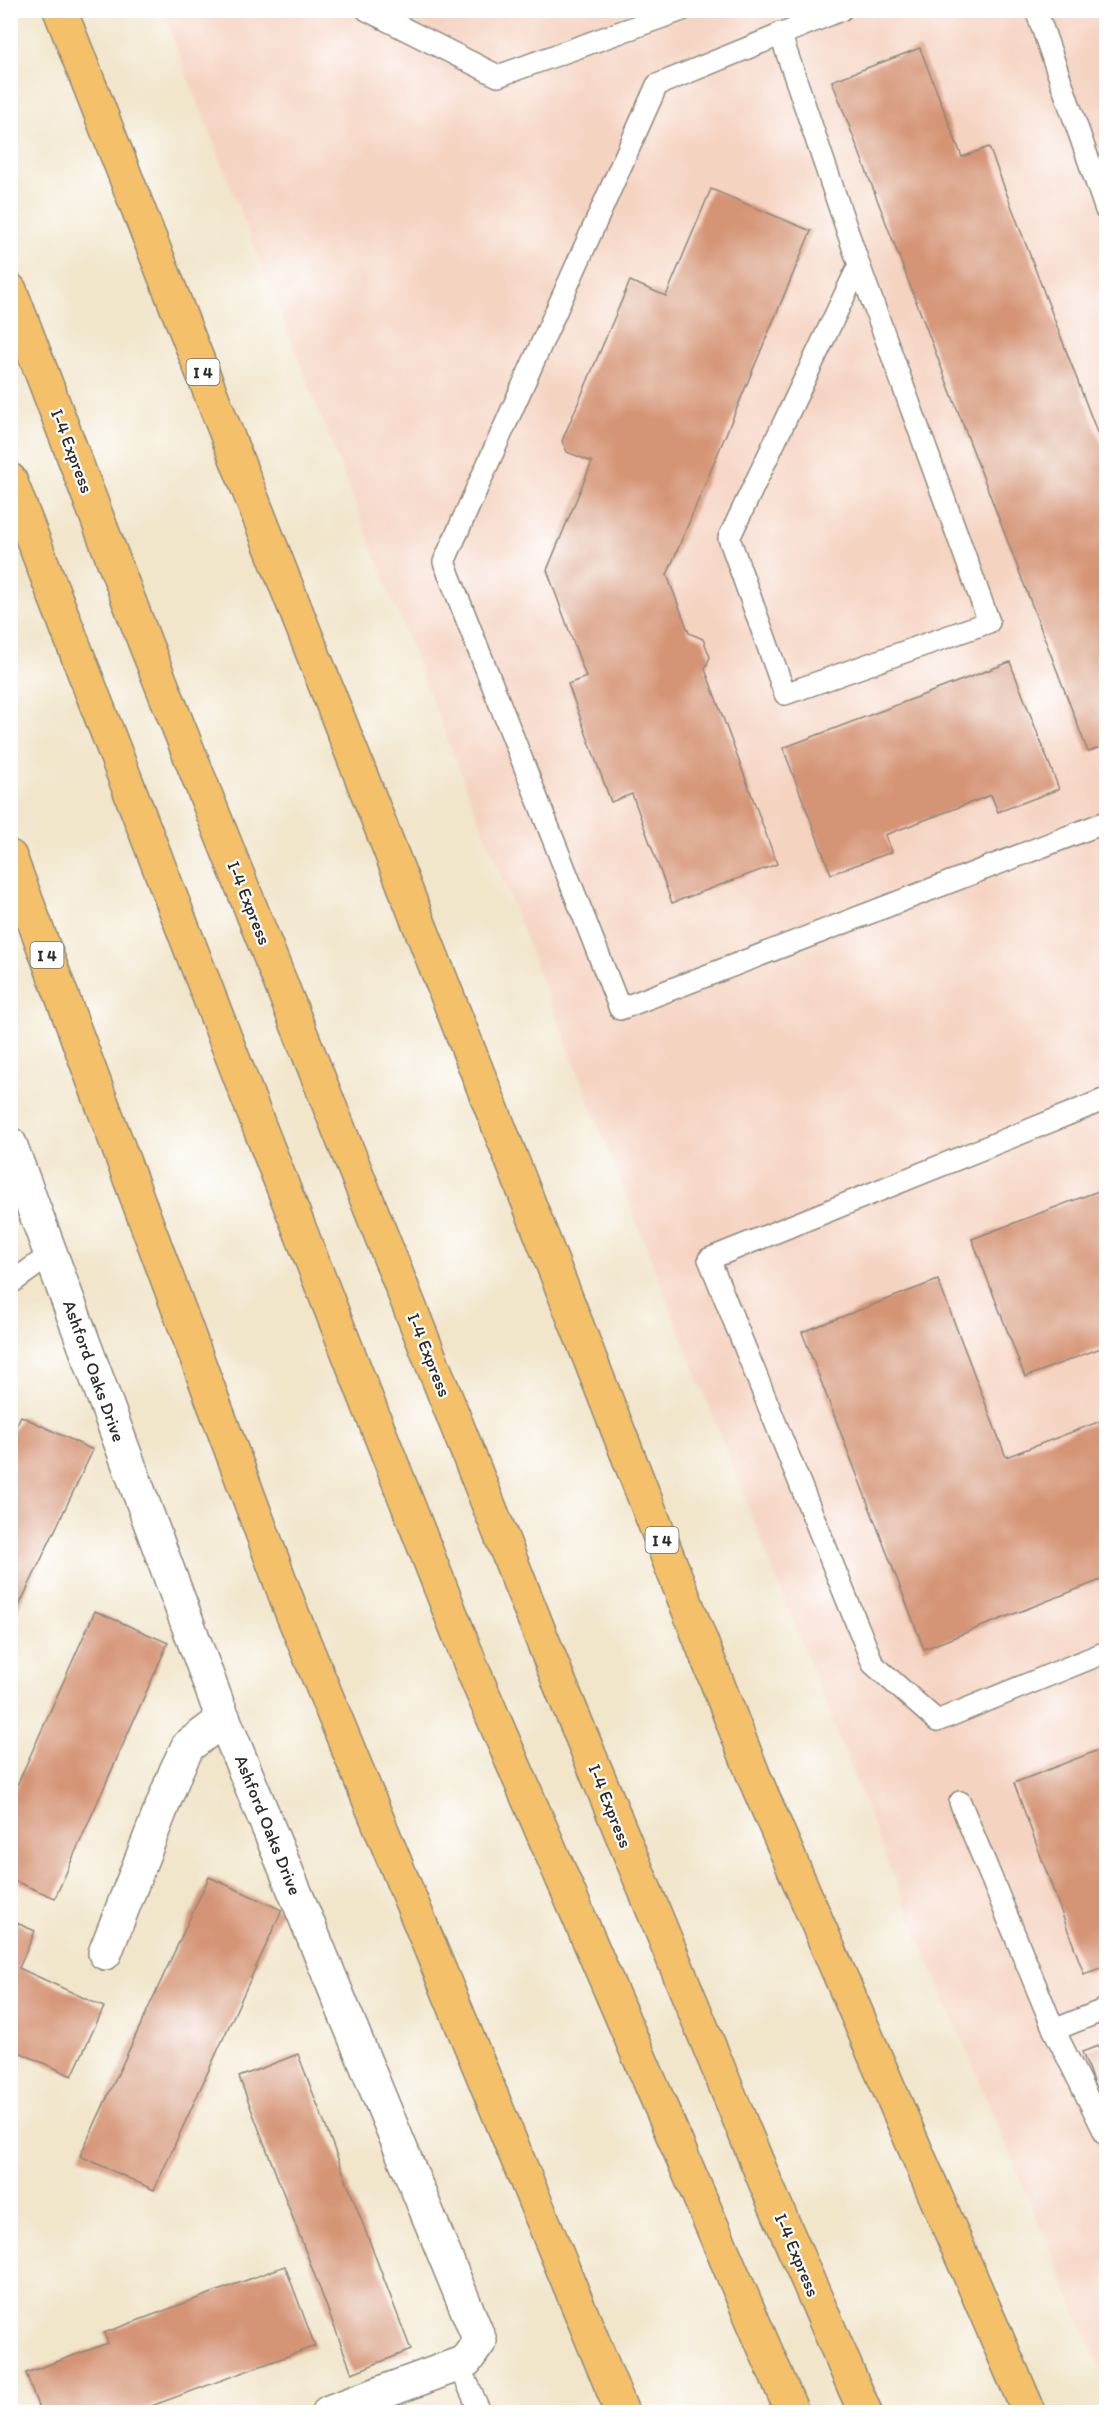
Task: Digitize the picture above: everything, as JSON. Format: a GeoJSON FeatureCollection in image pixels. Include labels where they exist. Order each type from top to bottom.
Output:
{"type":"FeatureCollection","features":[{"type":"Feature","properties":{"kind":"highway","name":"I 4"},"geometry":{"type":"LineString","coordinates":[[60,10],[755,1779],[1029,2412]]}},
{"type":"Feature","properties":{"kind":"highway","name":"I-4 Express"},"geometry":{"type":"LineString","coordinates":[[10,290],[145,643],[562,1689],[766,2184],[865,2412]]}},
{"type":"Feature","properties":{"kind":"highway"},"geometry":{"type":"LineString","coordinates":[[10,480],[259,1126],[474,1673],[792,2412]]}},
{"type":"Feature","properties":{"kind":"highway","name":"I 4"},"geometry":{"type":"LineString","coordinates":[[10,857],[292,1613],[622,2412]]}},
{"type":"Feature","properties":{"kind":"street","name":"Ashford Oaks Drive"},"geometry":{"type":"LineString","coordinates":[[10,1144],[224,1719],[480,2341],[465,2362],[329,2412]]}},
{"type":"Feature","properties":{"kind":"street"},"geometry":{"type":"LineString","coordinates":[[105,1953],[176,1771],[188,1746],[224,1719]]}},
{"type":"Feature","properties":{"kind":"lane"},"geometry":{"type":"LineString","coordinates":[[367,10],[498,76],[682,10]]}},
{"type":"Feature","properties":{"kind":"lane"},"geometry":{"type":"LineString","coordinates":[[841,10],[657,85],[444,562],[620,1009],[1107,822]]}},
{"type":"Feature","properties":{"kind":"lane"},"geometry":{"type":"LineString","coordinates":[[1036,10],[1107,210]]}},
{"type":"Feature","properties":{"kind":"lane"},"geometry":{"type":"LineString","coordinates":[[780,33],[859,265],[989,622],[785,694],[729,538],[859,265]]}},
{"type":"Feature","properties":{"kind":"lane"},"geometry":{"type":"LineString","coordinates":[[1107,1099],[709,1259],[873,1664],[937,1721],[1107,1652]]}},
{"type":"Feature","properties":{"kind":"lane"},"geometry":{"type":"LineString","coordinates":[[10,1284],[51,1254]]}},
{"type":"Feature","properties":{"kind":"lane"},"geometry":{"type":"LineString","coordinates":[[960,1802],[1054,2030],[1107,2135]]}},
{"type":"Feature","properties":{"kind":"lane"},"geometry":{"type":"LineString","coordinates":[[1054,2030],[1107,2008]]}},
{"type":"Feature","properties":{"kind":"lane"},"geometry":{"type":"LineString","coordinates":[[459,2364],[480,2412]]}},
{"type":"Feature","properties":{"kind":"shaded area"},"geometry":{"type":"Polygon","coordinates":[[[162,11],[1106,11],[1106,2383],[889,1866],[162,11]]]}},
{"type":"Feature","properties":{"kind":"building"},"geometry":{"type":"Polygon","coordinates":[[[920,48],[962,157],[989,147],[1106,456],[1106,745],[1088,752],[832,81],[920,48]]]}},
{"type":"Feature","properties":{"kind":"building"},"geometry":{"type":"Polygon","coordinates":[[[711,189],[811,231],[667,575],[689,633],[703,639],[710,657],[705,669],[777,864],[672,903],[632,794],[611,802],[568,684],[586,677],[547,570],[592,462],[567,452],[562,441],[630,281],[666,296],[711,189]]]}},
{"type":"Feature","properties":{"kind":"building"},"geometry":{"type":"Polygon","coordinates":[[[1010,662],[1059,789],[998,812],[991,795],[885,835],[892,852],[831,874],[783,748],[1010,662]]]}},
{"type":"Feature","properties":{"kind":"building"},"geometry":{"type":"Polygon","coordinates":[[[1106,1188],[1106,1346],[1025,1377],[972,1239],[1106,1188]]]}},
{"type":"Feature","properties":{"kind":"building"},"geometry":{"type":"Polygon","coordinates":[[[938,1280],[1006,1457],[1106,1419],[1106,1578],[924,1649],[802,1332],[938,1280]]]}},
{"type":"Feature","properties":{"kind":"building"},"geometry":{"type":"Polygon","coordinates":[[[21,1416],[93,1450],[10,1625],[10,1438],[21,1416]]]}},
{"type":"Feature","properties":{"kind":"building"},"geometry":{"type":"Polygon","coordinates":[[[95,1611],[168,1643],[55,1898],[10,1879],[10,1801],[95,1611]]]}},
{"type":"Feature","properties":{"kind":"building"},"geometry":{"type":"Polygon","coordinates":[[[1106,1747],[1106,1966],[1084,1974],[1014,1783],[1106,1747]]]}},
{"type":"Feature","properties":{"kind":"building"},"geometry":{"type":"Polygon","coordinates":[[[209,1877],[282,1910],[154,2190],[80,2156],[209,1877]]]}},
{"type":"Feature","properties":{"kind":"building"},"geometry":{"type":"Polygon","coordinates":[[[10,1920],[35,1931],[19,1968],[104,2007],[72,2076],[10,2048],[10,1920]]]}},
{"type":"Feature","properties":{"kind":"building"},"geometry":{"type":"Polygon","coordinates":[[[1106,2043],[1106,2117],[1082,2052],[1106,2043]]]}},
{"type":"Feature","properties":{"kind":"building"},"geometry":{"type":"Polygon","coordinates":[[[298,2054],[411,2350],[352,2373],[239,2077],[298,2054]]]}},
{"type":"Feature","properties":{"kind":"building"},"geometry":{"type":"Polygon","coordinates":[[[285,2266],[315,2346],[135,2412],[40,2412],[26,2373],[108,2343],[104,2333],[285,2266]]]}}]}
